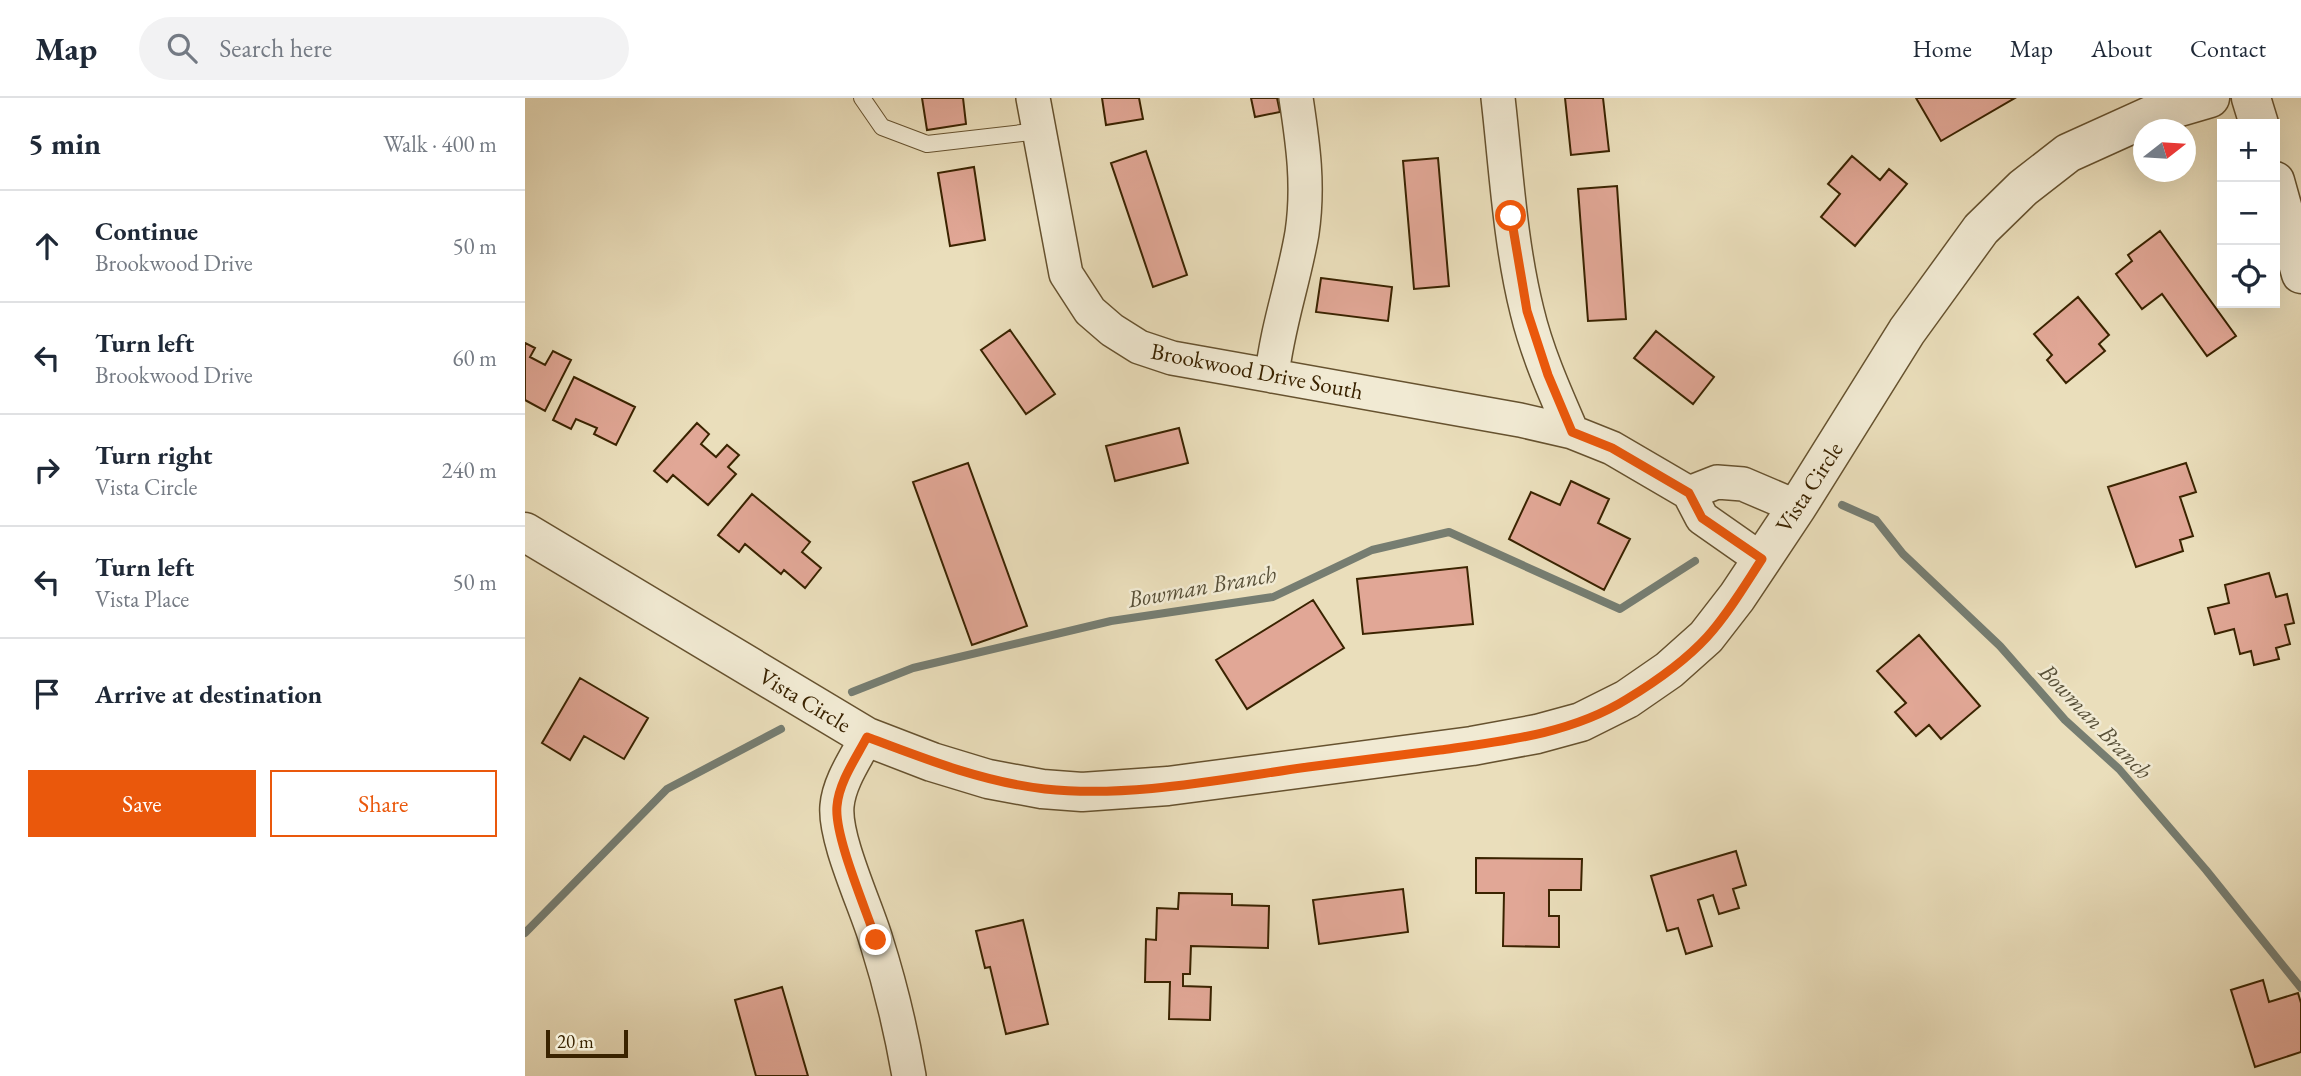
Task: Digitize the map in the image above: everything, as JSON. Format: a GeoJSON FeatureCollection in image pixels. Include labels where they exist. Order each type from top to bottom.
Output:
{"type":"FeatureCollection","features":[{"type":"Feature","properties":{"kind":"street","name":"Brookwood Drive South"},"geometry":{"type":"LineString","coordinates":[[1033,98],[1066,274],[1090,311],[1112,330],[1139,347],[1172,358],[1520,420],[1572,432],[1612,448],[1689,493]]}},
{"type":"Feature","properties":{"kind":"street"},"geometry":{"type":"LineString","coordinates":[[1272,376],[1275,345],[1302,233],[1306,187],[1306,160],[1296,98]]}},
{"type":"Feature","properties":{"kind":"street"},"geometry":{"type":"LineString","coordinates":[[1498,98],[1511,216],[1527,311],[1548,375],[1572,432]]}},
{"type":"Feature","properties":{"kind":"street","name":"Vista Circle"},"geometry":{"type":"LineString","coordinates":[[525,531],[867,737],[932,762],[988,779],[1042,789],[1083,792],[1182,784],[1472,746],[1538,734],[1581,722],[1627,699],[1669,670],[1706,637],[1797,507],[1907,331],[1981,229],[2023,188],[2068,153],[2153,116],[2210,98]]}},
{"type":"Feature","properties":{"kind":"street"},"geometry":{"type":"LineString","coordinates":[[2251,98],[2257,119]]}},
{"type":"Feature","properties":{"kind":"street"},"geometry":{"type":"LineString","coordinates":[[2275,182],[2301,274]]}},
{"type":"Feature","properties":{"kind":"street"},"geometry":{"type":"LineString","coordinates":[[1762,559],[1702,518],[1689,493],[1717,482],[1743,484],[1797,507]]}},
{"type":"Feature","properties":{"kind":"street"},"geometry":{"type":"LineString","coordinates":[[867,737],[851,766],[837,807],[842,841],[876,940],[902,1037],[909,1076]]}},
{"type":"Feature","properties":{"kind":"lane"},"geometry":{"type":"LineString","coordinates":[[862,98],[882,127],[927,144],[1039,131]]}},
{"type":"Feature","properties":{"kind":"building"},"geometry":{"type":"Polygon","coordinates":[[[922,98],[963,98],[966,124],[927,130],[922,98]]]}},
{"type":"Feature","properties":{"kind":"building"},"geometry":{"type":"Polygon","coordinates":[[[1102,98],[1139,98],[1143,119],[1106,125],[1102,98]]]}},
{"type":"Feature","properties":{"kind":"building"},"geometry":{"type":"Polygon","coordinates":[[[1251,98],[1277,98],[1280,112],[1255,117],[1251,98]]]}},
{"type":"Feature","properties":{"kind":"building"},"geometry":{"type":"Polygon","coordinates":[[[1565,98],[1603,98],[1609,151],[1571,155],[1565,98]]]}},
{"type":"Feature","properties":{"kind":"building"},"geometry":{"type":"Polygon","coordinates":[[[1916,98],[2015,98],[1941,141],[1916,98]]]}},
{"type":"Feature","properties":{"kind":"building"},"geometry":{"type":"Polygon","coordinates":[[[1146,151],[1187,275],[1153,287],[1111,163],[1146,151]]]}},
{"type":"Feature","properties":{"kind":"building"},"geometry":{"type":"Polygon","coordinates":[[[1852,156],[1880,180],[1889,169],[1907,184],[1855,246],[1821,217],[1840,194],[1828,184],[1852,156]]]}},
{"type":"Feature","properties":{"kind":"building"},"geometry":{"type":"Polygon","coordinates":[[[1438,158],[1449,286],[1414,289],[1403,161],[1438,158]]]}},
{"type":"Feature","properties":{"kind":"building"},"geometry":{"type":"Polygon","coordinates":[[[974,167],[985,240],[950,246],[938,173],[974,167]]]}},
{"type":"Feature","properties":{"kind":"building"},"geometry":{"type":"Polygon","coordinates":[[[1617,186],[1626,319],[1588,321],[1578,189],[1617,186]]]}},
{"type":"Feature","properties":{"kind":"building"},"geometry":{"type":"Polygon","coordinates":[[[2160,231],[2236,336],[2207,356],[2162,294],[2142,309],[2116,274],[2132,261],[2128,255],[2160,231]]]}},
{"type":"Feature","properties":{"kind":"building"},"geometry":{"type":"Polygon","coordinates":[[[1321,278],[1392,287],[1388,321],[1316,312],[1321,278]]]}},
{"type":"Feature","properties":{"kind":"building"},"geometry":{"type":"Polygon","coordinates":[[[2078,297],[2109,335],[2099,344],[2105,351],[2066,383],[2047,360],[2052,355],[2034,334],[2078,297]]]}},
{"type":"Feature","properties":{"kind":"building"},"geometry":{"type":"Polygon","coordinates":[[[1010,330],[1055,394],[1026,414],[981,350],[1010,330]]]}},
{"type":"Feature","properties":{"kind":"building"},"geometry":{"type":"Polygon","coordinates":[[[1656,331],[1714,377],[1693,404],[1634,358],[1656,331]]]}},
{"type":"Feature","properties":{"kind":"building"},"geometry":{"type":"Polygon","coordinates":[[[525,343],[535,348],[530,357],[545,365],[553,351],[571,360],[545,411],[525,400],[525,343]]]}},
{"type":"Feature","properties":{"kind":"building"},"geometry":{"type":"Polygon","coordinates":[[[574,377],[635,407],[616,445],[594,434],[597,428],[576,419],[571,429],[553,420],[574,377]]]}},
{"type":"Feature","properties":{"kind":"building"},"geometry":{"type":"Polygon","coordinates":[[[697,423],[709,434],[701,444],[716,457],[727,445],[739,455],[728,467],[736,474],[708,505],[673,475],[667,482],[654,471],[697,423]]]}},
{"type":"Feature","properties":{"kind":"building"},"geometry":{"type":"Polygon","coordinates":[[[1179,428],[1188,463],[1115,481],[1106,446],[1179,428]]]}},
{"type":"Feature","properties":{"kind":"building"},"geometry":{"type":"Polygon","coordinates":[[[968,463],[1027,626],[972,645],[913,482],[968,463]]]}},
{"type":"Feature","properties":{"kind":"building"},"geometry":{"type":"Polygon","coordinates":[[[2186,463],[2196,492],[2180,497],[2193,536],[2180,540],[2183,551],[2136,567],[2108,487],[2186,463]]]}},
{"type":"Feature","properties":{"kind":"building"},"geometry":{"type":"Polygon","coordinates":[[[1571,481],[1609,499],[1598,523],[1630,539],[1604,590],[1509,539],[1531,492],[1560,505],[1571,481]]]}},
{"type":"Feature","properties":{"kind":"building"},"geometry":{"type":"Polygon","coordinates":[[[752,494],[810,542],[802,552],[821,568],[805,588],[784,570],[781,574],[745,544],[739,552],[718,535],[752,494]]]}},
{"type":"Feature","properties":{"kind":"building"},"geometry":{"type":"Polygon","coordinates":[[[1467,567],[1473,624],[1363,634],[1357,579],[1467,567]]]}},
{"type":"Feature","properties":{"kind":"building"},"geometry":{"type":"Polygon","coordinates":[[[2269,573],[2276,597],[2287,594],[2294,623],[2285,625],[2290,644],[2276,648],[2279,659],[2254,665],[2251,651],[2240,654],[2234,629],[2215,634],[2208,608],[2229,603],[2225,585],[2269,573]]]}},
{"type":"Feature","properties":{"kind":"building"},"geometry":{"type":"Polygon","coordinates":[[[1313,600],[1344,648],[1247,709],[1216,660],[1313,600]]]}},
{"type":"Feature","properties":{"kind":"building"},"geometry":{"type":"Polygon","coordinates":[[[1919,635],[1980,706],[1941,739],[1929,725],[1916,736],[1895,712],[1906,703],[1877,671],[1919,635]]]}},
{"type":"Feature","properties":{"kind":"building"},"geometry":{"type":"Polygon","coordinates":[[[580,678],[648,718],[624,759],[584,736],[570,760],[542,743],[580,678]]]}},
{"type":"Feature","properties":{"kind":"building"},"geometry":{"type":"Polygon","coordinates":[[[1736,851],[1746,885],[1733,889],[1739,908],[1719,914],[1713,895],[1698,900],[1712,946],[1686,954],[1678,928],[1667,931],[1651,876],[1736,851]]]}},
{"type":"Feature","properties":{"kind":"building"},"geometry":{"type":"Polygon","coordinates":[[[1476,858],[1582,859],[1581,890],[1549,890],[1549,916],[1559,916],[1559,947],[1503,946],[1504,893],[1476,893],[1476,858]]]}},
{"type":"Feature","properties":{"kind":"building"},"geometry":{"type":"Polygon","coordinates":[[[1403,889],[1408,932],[1319,944],[1313,900],[1403,889]]]}},
{"type":"Feature","properties":{"kind":"building"},"geometry":{"type":"Polygon","coordinates":[[[1179,893],[1232,894],[1232,905],[1269,906],[1268,948],[1191,946],[1190,974],[1183,974],[1183,986],[1211,987],[1210,1020],[1169,1019],[1170,982],[1145,982],[1146,939],[1156,940],[1157,908],[1178,909],[1179,893]]]}},
{"type":"Feature","properties":{"kind":"building"},"geometry":{"type":"Polygon","coordinates":[[[1023,920],[1048,1024],[1006,1034],[990,967],[985,968],[976,931],[1023,920]]]}},
{"type":"Feature","properties":{"kind":"building"},"geometry":{"type":"Polygon","coordinates":[[[2263,980],[2269,1002],[2298,993],[2301,1003],[2301,1052],[2255,1067],[2231,990],[2263,980]]]}},
{"type":"Feature","properties":{"kind":"building"},"geometry":{"type":"Polygon","coordinates":[[[782,987],[808,1076],[756,1076],[735,1000],[782,987]]]}},
{"type":"Feature","properties":{"kind":"waterway","name":"Bowman Branch"},"geometry":{"type":"LineString","coordinates":[[1842,505],[1876,520],[1903,554],[2000,646],[2065,720],[2119,769],[2206,870],[2301,988]]}},
{"type":"Feature","properties":{"kind":"waterway","name":"Bowman Branch"},"geometry":{"type":"LineString","coordinates":[[852,692],[913,668],[1111,621],[1273,597],[1372,550],[1449,532],[1620,609],[1695,561]]}},
{"type":"Feature","properties":{"kind":"waterway","name":"Bowman Branch"},"geometry":{"type":"LineString","coordinates":[[525,933],[667,789],[781,729]]}},
{"type":"Feature","properties":{"kind":"route"},"geometry":{"type":"LineString","coordinates":[[876,940],[842,841],[837,807],[851,766],[867,737],[932,762],[988,779],[1042,789],[1083,792],[1168,786],[1472,746],[1538,734],[1581,722],[1627,699],[1669,670],[1706,637],[1762,559],[1702,518],[1689,493],[1612,448],[1572,432],[1548,375],[1527,311],[1511,216]]}}]}
